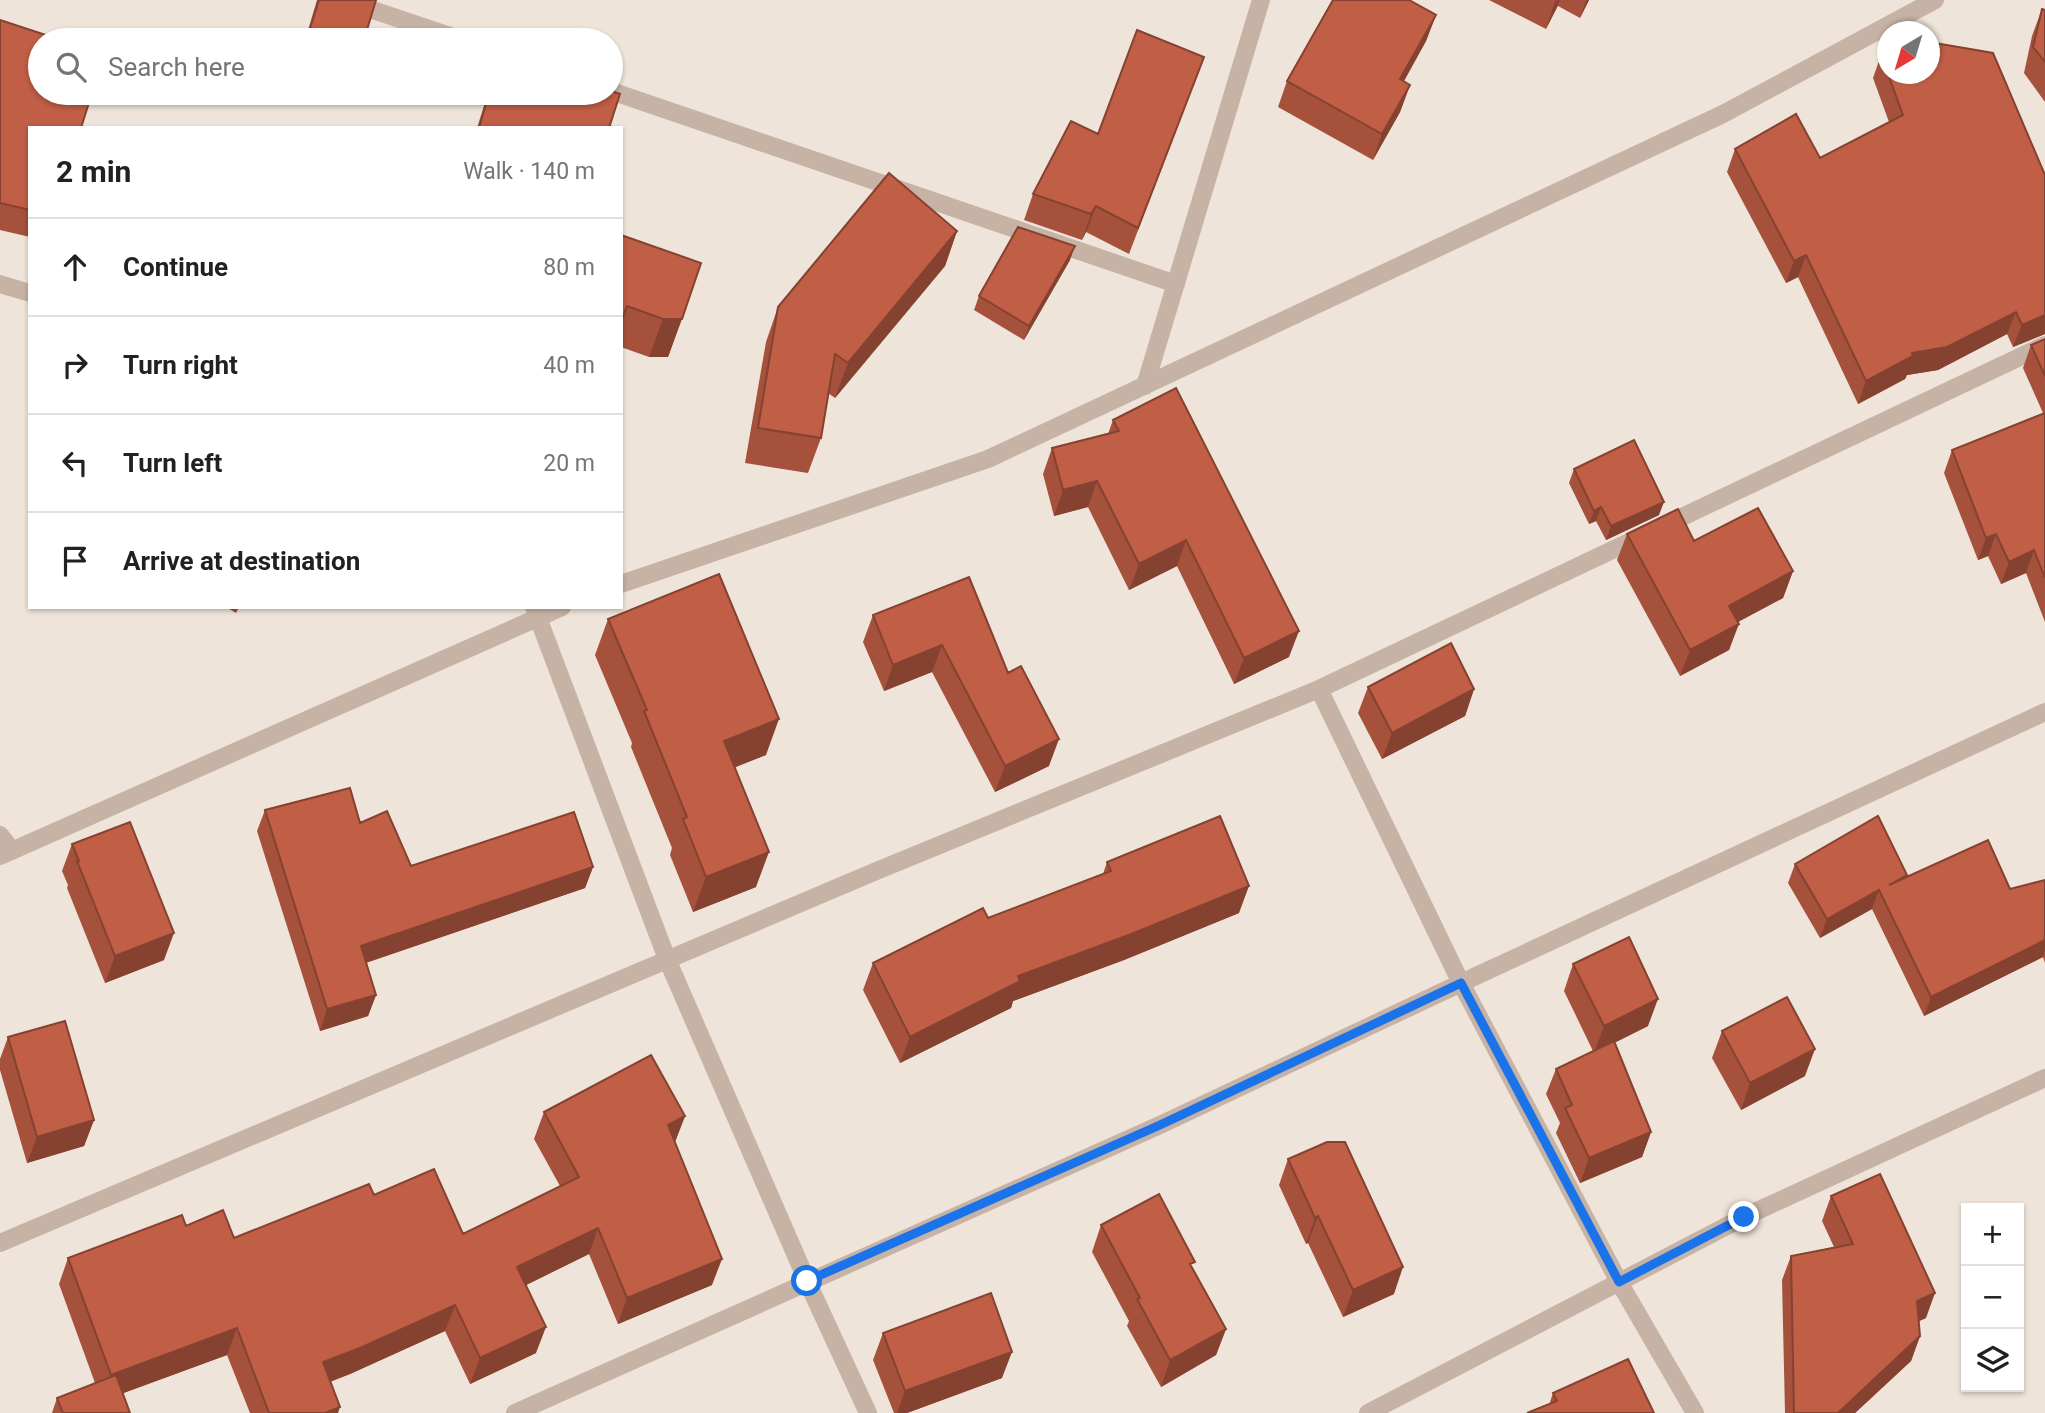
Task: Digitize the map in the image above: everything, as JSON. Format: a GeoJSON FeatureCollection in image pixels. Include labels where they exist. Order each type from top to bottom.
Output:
{"type":"FeatureCollection","features":[{"type":"Feature","properties":{"kind":"street"},"geometry":{"type":"LineString","coordinates":[[344,0],[427,28]]}},
{"type":"Feature","properties":{"kind":"street"},"geometry":{"type":"LineString","coordinates":[[1145,386],[1261,0]]}},
{"type":"Feature","properties":{"kind":"street"},"geometry":{"type":"LineString","coordinates":[[623,583],[988,459],[1723,114],[1935,0]]}},
{"type":"Feature","properties":{"kind":"street"},"geometry":{"type":"LineString","coordinates":[[623,95],[1176,284]]}},
{"type":"Feature","properties":{"kind":"street"},"geometry":{"type":"LineString","coordinates":[[0,284],[28,292]]}},
{"type":"Feature","properties":{"kind":"street"},"geometry":{"type":"LineString","coordinates":[[0,1243],[667,960],[1319,689],[2045,345]]}},
{"type":"Feature","properties":{"kind":"street"},"geometry":{"type":"LineString","coordinates":[[0,835],[6,854],[536,613],[553,609]]}},
{"type":"Feature","properties":{"kind":"street"},"geometry":{"type":"LineString","coordinates":[[536,613],[667,960],[807,1281],[868,1413]]}},
{"type":"Feature","properties":{"kind":"street"},"geometry":{"type":"LineString","coordinates":[[1319,689],[1461,983],[1619,1282],[1695,1413]]}},
{"type":"Feature","properties":{"kind":"street"},"geometry":{"type":"LineString","coordinates":[[515,1413],[1160,1125],[2045,712]]}},
{"type":"Feature","properties":{"kind":"street"},"geometry":{"type":"LineString","coordinates":[[1368,1413],[1744,1217],[2045,1078]]}},
{"type":"Feature","properties":{"kind":"building"},"geometry":{"type":"Polygon","coordinates":[[[319,0],[376,0],[368,28],[310,28],[319,0]]]}},
{"type":"Feature","properties":{"kind":"building"},"geometry":{"type":"Polygon","coordinates":[[[1333,0],[1409,0],[1436,15],[1400,79],[1410,85],[1382,134],[1287,81],[1333,0]]]}},
{"type":"Feature","properties":{"kind":"building"},"geometry":{"type":"Polygon","coordinates":[[[2042,9],[2045,10],[2045,62],[2033,47],[2042,9]]]}},
{"type":"Feature","properties":{"kind":"building"},"geometry":{"type":"Polygon","coordinates":[[[0,20],[28,29],[28,105],[88,105],[82,126],[28,126],[28,210],[0,203],[0,20]]]}},
{"type":"Feature","properties":{"kind":"building"},"geometry":{"type":"Polygon","coordinates":[[[1137,30],[1204,57],[1138,228],[1096,206],[1091,214],[1033,194],[1071,121],[1098,134],[1137,30]]]}},
{"type":"Feature","properties":{"kind":"building"},"geometry":{"type":"Polygon","coordinates":[[[1940,44],[1993,53],[2045,175],[2045,315],[2022,325],[2016,312],[1947,347],[1912,353],[1913,356],[1866,381],[1806,255],[1794,261],[1735,149],[1796,114],[1820,158],[1903,115],[1892,84],[1940,84],[1940,44]]]}},
{"type":"Feature","properties":{"kind":"building"},"geometry":{"type":"Polygon","coordinates":[[[486,105],[616,105],[610,126],[480,126],[486,105]]]}},
{"type":"Feature","properties":{"kind":"building"},"geometry":{"type":"Polygon","coordinates":[[[889,173],[957,231],[848,363],[835,354],[821,438],[758,428],[778,307],[889,173]]]}},
{"type":"Feature","properties":{"kind":"building"},"geometry":{"type":"Polygon","coordinates":[[[1018,227],[1075,246],[1029,326],[979,296],[1018,227]]]}},
{"type":"Feature","properties":{"kind":"building"},"geometry":{"type":"Polygon","coordinates":[[[623,236],[701,263],[682,319],[663,319],[627,306],[623,317],[623,236]]]}},
{"type":"Feature","properties":{"kind":"building"},"geometry":{"type":"Polygon","coordinates":[[[2045,339],[2045,376],[2031,345],[2045,339]]]}},
{"type":"Feature","properties":{"kind":"building"},"geometry":{"type":"Polygon","coordinates":[[[1176,388],[1299,631],[1244,658],[1186,540],[1139,564],[1097,481],[1063,490],[1052,448],[1119,431],[1113,420],[1176,388]]]}},
{"type":"Feature","properties":{"kind":"building"},"geometry":{"type":"Polygon","coordinates":[[[2045,413],[2045,578],[2034,550],[2009,562],[1996,534],[1986,538],[1952,450],[2045,413]]]}},
{"type":"Feature","properties":{"kind":"building"},"geometry":{"type":"Polygon","coordinates":[[[1634,440],[1664,502],[1611,526],[1601,507],[1594,511],[1574,469],[1634,440]]]}},
{"type":"Feature","properties":{"kind":"building"},"geometry":{"type":"Polygon","coordinates":[[[1758,508],[1793,571],[1729,606],[1739,624],[1690,650],[1627,534],[1678,509],[1694,541],[1758,508]]]}},
{"type":"Feature","properties":{"kind":"building"},"geometry":{"type":"Polygon","coordinates":[[[719,574],[779,719],[724,741],[769,852],[706,877],[683,819],[687,817],[644,711],[647,710],[608,619],[719,574]]]}},
{"type":"Feature","properties":{"kind":"building"},"geometry":{"type":"Polygon","coordinates":[[[969,577],[1008,673],[1021,666],[1059,739],[1005,766],[942,645],[893,665],[873,615],[969,577]]]}},
{"type":"Feature","properties":{"kind":"building"},"geometry":{"type":"Polygon","coordinates":[[[1451,643],[1474,689],[1392,733],[1368,687],[1451,643]]]}},
{"type":"Feature","properties":{"kind":"building"},"geometry":{"type":"Polygon","coordinates":[[[350,788],[360,823],[387,811],[411,866],[574,812],[593,867],[361,946],[376,995],[327,1009],[265,810],[350,788]]]}},
{"type":"Feature","properties":{"kind":"building"},"geometry":{"type":"Polygon","coordinates":[[[1220,816],[1249,886],[1018,976],[1020,981],[910,1037],[873,963],[983,908],[988,918],[1111,871],[1107,862],[1220,816]]]}},
{"type":"Feature","properties":{"kind":"building"},"geometry":{"type":"Polygon","coordinates":[[[1878,816],[1907,875],[1889,885],[1988,840],[2010,889],[2045,880],[2045,940],[1931,997],[1879,890],[1827,919],[1795,864],[1878,816]]]}},
{"type":"Feature","properties":{"kind":"building"},"geometry":{"type":"Polygon","coordinates":[[[130,822],[174,933],[115,956],[72,844],[130,822]]]}},
{"type":"Feature","properties":{"kind":"building"},"geometry":{"type":"Polygon","coordinates":[[[1629,937],[1658,999],[1604,1026],[1573,964],[1629,937]]]}},
{"type":"Feature","properties":{"kind":"building"},"geometry":{"type":"Polygon","coordinates":[[[1787,997],[1815,1049],[1750,1083],[1722,1031],[1787,997]]]}},
{"type":"Feature","properties":{"kind":"building"},"geometry":{"type":"Polygon","coordinates":[[[65,1021],[94,1120],[37,1137],[8,1037],[65,1021]]]}},
{"type":"Feature","properties":{"kind":"building"},"geometry":{"type":"Polygon","coordinates":[[[1614,1041],[1651,1132],[1589,1158],[1565,1108],[1572,1105],[1556,1069],[1614,1041]]]}},
{"type":"Feature","properties":{"kind":"building"},"geometry":{"type":"Polygon","coordinates":[[[651,1055],[685,1116],[668,1125],[722,1259],[627,1298],[598,1228],[517,1267],[546,1327],[480,1358],[455,1305],[323,1362],[340,1407],[325,1413],[269,1413],[237,1328],[111,1375],[68,1258],[182,1215],[186,1226],[223,1210],[234,1238],[369,1184],[374,1195],[434,1169],[463,1234],[579,1177],[544,1112],[651,1055]]]}},
{"type":"Feature","properties":{"kind":"building"},"geometry":{"type":"Polygon","coordinates":[[[1327,1142],[1345,1142],[1403,1267],[1353,1290],[1288,1159],[1327,1142]]]}},
{"type":"Feature","properties":{"kind":"building"},"geometry":{"type":"Polygon","coordinates":[[[1880,1174],[1935,1293],[1917,1301],[1920,1336],[1838,1413],[1794,1413],[1791,1256],[1853,1244],[1831,1196],[1880,1174]]]}},
{"type":"Feature","properties":{"kind":"building"},"geometry":{"type":"Polygon","coordinates":[[[1159,1194],[1195,1262],[1190,1264],[1226,1329],[1170,1360],[1101,1225],[1159,1194]]]}},
{"type":"Feature","properties":{"kind":"building"},"geometry":{"type":"Polygon","coordinates":[[[991,1293],[1012,1352],[905,1391],[883,1333],[991,1293]]]}},
{"type":"Feature","properties":{"kind":"building"},"geometry":{"type":"Polygon","coordinates":[[[1628,1359],[1654,1413],[1527,1413],[1557,1401],[1553,1393],[1628,1359]]]}},
{"type":"Feature","properties":{"kind":"building"},"geometry":{"type":"Polygon","coordinates":[[[116,1375],[130,1413],[63,1413],[57,1398],[116,1375]]]}},
{"type":"Feature","properties":{"kind":"route"},"geometry":{"type":"LineString","coordinates":[[807,1281],[1160,1125],[1461,983],[1619,1282],[1744,1217]]}}]}
